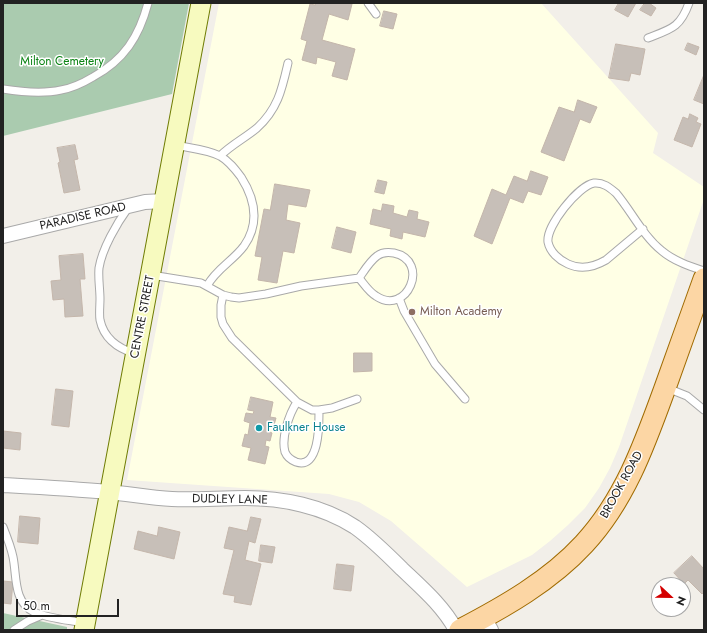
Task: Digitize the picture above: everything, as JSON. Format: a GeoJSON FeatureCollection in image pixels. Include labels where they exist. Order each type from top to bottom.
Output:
{"type":"FeatureCollection","features":[{"type":"Feature","properties":{"kind":"main road","name":"BROOK ROAD"},"geometry":{"type":"LineString","coordinates":[[460,630],[487,624],[528,590],[559,567],[580,548],[597,528],[617,498],[637,460],[704,279]]}},
{"type":"Feature","properties":{"kind":"street","name":"CENTRE STREET"},"geometry":{"type":"LineString","coordinates":[[85,626],[202,3]]}},
{"type":"Feature","properties":{"kind":"street","name":"PARADISE ROAD"},"geometry":{"type":"LineString","coordinates":[[3,236],[151,201],[164,201]]}},
{"type":"Feature","properties":{"kind":"street","name":"DUDLEY LANE"},"geometry":{"type":"LineString","coordinates":[[3,485],[172,499],[246,498],[275,500],[303,505],[330,514],[354,527],[377,544],[436,603],[451,621],[456,630]]}},
{"type":"Feature","properties":{"kind":"lane"},"geometry":{"type":"LineString","coordinates":[[3,89],[34,92],[62,90],[79,85],[97,75],[114,63],[133,41],[142,24],[148,3]]}},
{"type":"Feature","properties":{"kind":"lane"},"geometry":{"type":"LineString","coordinates":[[368,3],[376,14]]}},
{"type":"Feature","properties":{"kind":"lane"},"geometry":{"type":"LineString","coordinates":[[648,38],[674,27],[683,18],[689,3]]}},
{"type":"Feature","properties":{"kind":"lane"},"geometry":{"type":"LineString","coordinates":[[220,156],[232,145],[256,128],[272,111],[280,97],[288,62]]}},
{"type":"Feature","properties":{"kind":"lane"},"geometry":{"type":"LineString","coordinates":[[175,145],[208,151],[220,156],[232,165],[248,190],[254,206],[254,220],[251,234],[244,246],[220,268],[207,286]]}},
{"type":"Feature","properties":{"kind":"lane"},"geometry":{"type":"LineString","coordinates":[[643,229],[606,260],[593,266],[586,267],[573,266],[562,261],[553,252],[548,241],[551,229],[564,209],[577,194],[588,185],[605,185],[621,199],[643,229],[654,244],[668,256],[683,264],[704,271]]}},
{"type":"Feature","properties":{"kind":"lane"},"geometry":{"type":"LineString","coordinates":[[129,206],[118,222],[99,268],[100,320],[106,335],[116,345],[126,351],[136,354]]}},
{"type":"Feature","properties":{"kind":"lane"},"geometry":{"type":"LineString","coordinates":[[151,275],[194,282],[231,297],[253,296],[359,278],[378,255],[386,252],[393,252],[401,255],[410,265],[413,277],[409,289],[398,298],[389,300],[379,298],[359,278]]}},
{"type":"Feature","properties":{"kind":"lane"},"geometry":{"type":"LineString","coordinates":[[223,295],[221,317],[223,324],[232,338],[297,402],[312,410],[319,410],[332,408],[357,399]]}},
{"type":"Feature","properties":{"kind":"lane"},"geometry":{"type":"LineString","coordinates":[[398,298],[435,364],[465,399]]}},
{"type":"Feature","properties":{"kind":"lane"},"geometry":{"type":"LineString","coordinates":[[665,387],[694,400],[704,410]]}},
{"type":"Feature","properties":{"kind":"lane"},"geometry":{"type":"LineString","coordinates":[[297,402],[288,420],[284,440],[285,452],[288,457],[296,462],[304,462],[308,460],[316,448],[319,434],[319,410]]}},
{"type":"Feature","properties":{"kind":"lane"},"geometry":{"type":"LineString","coordinates":[[3,528],[13,556],[18,592],[20,599],[24,604],[29,609],[42,615],[85,626]]}},
{"type":"Feature","properties":{"kind":"lane"},"geometry":{"type":"LineString","coordinates":[[14,630],[28,621],[42,615]]}},
{"type":"Feature","properties":{"kind":"shaded area","name":"Milton Academy"},"geometry":{"type":"Polygon","coordinates":[[[219,3],[541,3],[658,133],[653,153],[704,187],[704,199],[619,447],[610,468],[599,488],[585,508],[550,541],[532,555],[467,587],[391,521],[359,502],[329,494],[127,480],[219,3]]]}},
{"type":"Feature","properties":{"kind":"green space","name":"Milton Cemetery"},"geometry":{"type":"Polygon","coordinates":[[[3,3],[189,3],[172,94],[3,136],[3,3]]]}},
{"type":"Feature","properties":{"kind":"green space"},"geometry":{"type":"Polygon","coordinates":[[[3,613],[67,627],[67,630],[3,630],[3,613]]]}},
{"type":"Feature","properties":{"kind":"building"},"geometry":{"type":"Polygon","coordinates":[[[316,3],[352,4],[348,20],[329,14],[322,40],[355,49],[347,80],[332,76],[336,62],[317,57],[316,64],[302,60],[307,41],[301,39],[310,4],[315,5],[316,3]]]}},
{"type":"Feature","properties":{"kind":"building"},"geometry":{"type":"Polygon","coordinates":[[[619,3],[636,3],[628,17],[615,10],[619,3]]]}},
{"type":"Feature","properties":{"kind":"building"},"geometry":{"type":"Polygon","coordinates":[[[645,3],[649,3],[656,8],[651,16],[640,10],[645,3]]]}},
{"type":"Feature","properties":{"kind":"building"},"geometry":{"type":"Polygon","coordinates":[[[384,11],[397,14],[393,29],[380,26],[384,11]]]}},
{"type":"Feature","properties":{"kind":"building"},"geometry":{"type":"Polygon","coordinates":[[[688,43],[699,47],[696,55],[685,50],[688,43]]]}},
{"type":"Feature","properties":{"kind":"building"},"geometry":{"type":"Polygon","coordinates":[[[616,44],[645,49],[640,75],[631,73],[629,81],[609,78],[616,44]]]}},
{"type":"Feature","properties":{"kind":"building"},"geometry":{"type":"Polygon","coordinates":[[[704,75],[704,104],[694,100],[704,75]]]}},
{"type":"Feature","properties":{"kind":"building"},"geometry":{"type":"Polygon","coordinates":[[[578,100],[597,107],[590,123],[580,119],[564,161],[541,152],[559,107],[574,112],[578,100]]]}},
{"type":"Feature","properties":{"kind":"building"},"geometry":{"type":"Polygon","coordinates":[[[690,114],[698,118],[696,122],[701,124],[692,147],[674,140],[683,117],[688,119],[690,114]]]}},
{"type":"Feature","properties":{"kind":"building"},"geometry":{"type":"Polygon","coordinates":[[[75,145],[78,159],[74,160],[80,190],[64,193],[58,163],[60,162],[57,148],[75,145]]]}},
{"type":"Feature","properties":{"kind":"building"},"geometry":{"type":"Polygon","coordinates":[[[531,171],[548,177],[541,195],[528,191],[523,203],[510,198],[492,244],[474,236],[492,189],[506,195],[514,176],[527,181],[531,171]]]}},
{"type":"Feature","properties":{"kind":"building"},"geometry":{"type":"Polygon","coordinates":[[[378,180],[387,182],[384,194],[375,192],[378,180]]]}},
{"type":"Feature","properties":{"kind":"building"},"geometry":{"type":"Polygon","coordinates":[[[275,184],[310,190],[306,207],[288,204],[286,220],[300,223],[294,253],[283,251],[277,283],[258,280],[262,257],[255,256],[264,209],[270,210],[275,184]]]}},
{"type":"Feature","properties":{"kind":"building"},"geometry":{"type":"Polygon","coordinates":[[[383,204],[394,206],[393,213],[407,217],[409,210],[418,212],[417,219],[429,222],[425,237],[403,232],[402,239],[390,236],[391,229],[370,224],[373,209],[381,211],[383,204]]]}},
{"type":"Feature","properties":{"kind":"building"},"geometry":{"type":"Polygon","coordinates":[[[337,227],[356,232],[351,253],[332,248],[337,227]]]}},
{"type":"Feature","properties":{"kind":"building"},"geometry":{"type":"Polygon","coordinates":[[[83,254],[85,279],[80,279],[83,316],[65,317],[64,299],[53,300],[51,281],[61,280],[59,256],[83,254]]]}},
{"type":"Feature","properties":{"kind":"building"},"geometry":{"type":"Polygon","coordinates":[[[354,353],[372,353],[372,371],[354,372],[354,353]]]}},
{"type":"Feature","properties":{"kind":"building"},"geometry":{"type":"Polygon","coordinates":[[[56,389],[73,391],[69,427],[52,425],[56,389]]]}},
{"type":"Feature","properties":{"kind":"building","name":"Faulkner House"},"geometry":{"type":"Polygon","coordinates":[[[251,397],[273,402],[270,417],[276,418],[274,425],[270,424],[268,431],[272,433],[270,441],[266,440],[265,446],[269,447],[265,464],[248,460],[251,448],[242,446],[245,434],[248,435],[250,423],[244,421],[246,413],[253,414],[254,411],[248,410],[251,397]]]}},
{"type":"Feature","properties":{"kind":"building"},"geometry":{"type":"Polygon","coordinates":[[[3,431],[21,433],[20,450],[3,448],[3,431]]]}},
{"type":"Feature","properties":{"kind":"building"},"geometry":{"type":"Polygon","coordinates":[[[20,516],[40,518],[38,544],[18,542],[20,516]]]}},
{"type":"Feature","properties":{"kind":"building"},"geometry":{"type":"Polygon","coordinates":[[[251,517],[261,519],[255,543],[249,541],[245,560],[261,564],[251,605],[234,602],[235,596],[223,594],[234,550],[224,548],[229,527],[247,531],[251,517]]]}},
{"type":"Feature","properties":{"kind":"building"},"geometry":{"type":"Polygon","coordinates":[[[159,527],[180,532],[174,559],[134,549],[138,531],[157,536],[159,527]]]}},
{"type":"Feature","properties":{"kind":"building"},"geometry":{"type":"Polygon","coordinates":[[[261,545],[275,547],[272,563],[259,561],[261,545]]]}},
{"type":"Feature","properties":{"kind":"building"},"geometry":{"type":"Polygon","coordinates":[[[692,556],[704,569],[704,592],[702,594],[691,583],[691,577],[678,577],[674,573],[692,556]]]}},
{"type":"Feature","properties":{"kind":"building"},"geometry":{"type":"Polygon","coordinates":[[[337,564],[354,566],[351,591],[334,589],[337,564]]]}},
{"type":"Feature","properties":{"kind":"building"},"geometry":{"type":"Polygon","coordinates":[[[3,581],[13,582],[11,604],[3,603],[3,581]]]}},
{"type":"Feature","properties":{"kind":"place","name":"Milton Academy"},"geometry":{"type":"Point","coordinates":[412,312]}},
{"type":"Feature","properties":{"kind":"place","name":"Faulkner House"},"geometry":{"type":"Point","coordinates":[259,428]}}]}
